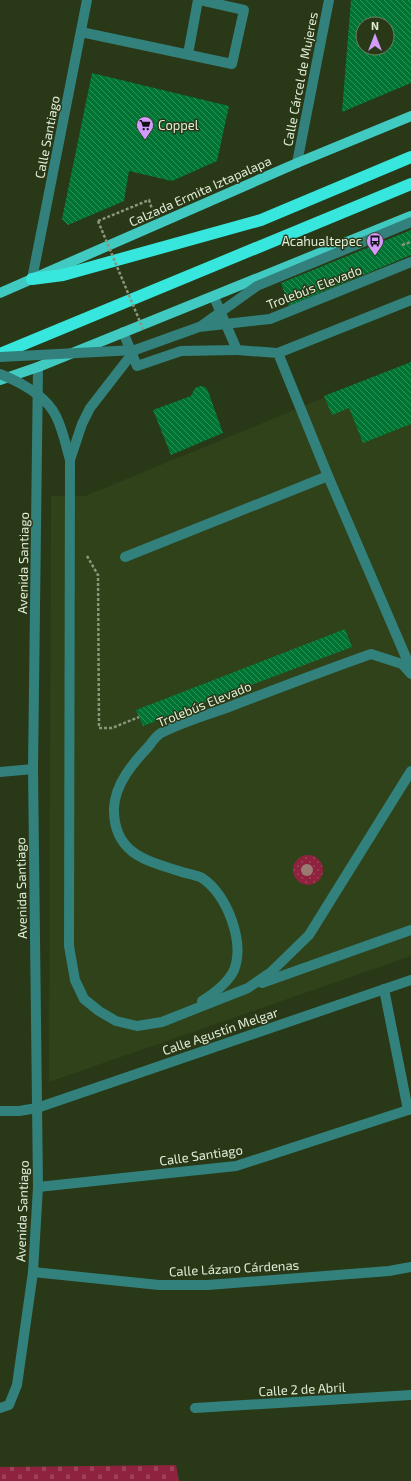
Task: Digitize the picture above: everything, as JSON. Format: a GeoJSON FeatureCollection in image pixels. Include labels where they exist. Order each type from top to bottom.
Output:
{"type":"FeatureCollection","features":[{"type":"Feature","properties":{"kind":"highway"},"geometry":{"type":"LineString","coordinates":[[32,280],[63,275],[261,220],[411,157]]}},
{"type":"Feature","properties":{"kind":"highway"},"geometry":{"type":"LineString","coordinates":[[0,354],[411,184]]}},
{"type":"Feature","properties":{"kind":"main road","name":"Calzada Ermita Iztapalapa"},"geometry":{"type":"LineString","coordinates":[[0,293],[297,163],[411,116]]}},
{"type":"Feature","properties":{"kind":"main road"},"geometry":{"type":"LineString","coordinates":[[0,380],[38,367],[214,297],[411,216]]}},
{"type":"Feature","properties":{"kind":"street","name":"Calle Santiago"},"geometry":{"type":"LineString","coordinates":[[32,280],[87,0]]}},
{"type":"Feature","properties":{"kind":"street"},"geometry":{"type":"LineString","coordinates":[[81,32],[232,64],[244,10],[199,0],[188,54]]}},
{"type":"Feature","properties":{"kind":"street","name":"Calle Cárcel de Mujeres"},"geometry":{"type":"LineString","coordinates":[[297,163],[329,0]]}},
{"type":"Feature","properties":{"kind":"street","name":"Trolebús Elevado"},"geometry":{"type":"LineString","coordinates":[[199,327],[257,286],[411,222]]}},
{"type":"Feature","properties":{"kind":"street","name":"Trolebús Elevado"},"geometry":{"type":"LineString","coordinates":[[0,357],[135,350],[199,327],[270,319],[411,262]]}},
{"type":"Feature","properties":{"kind":"street"},"geometry":{"type":"LineString","coordinates":[[214,297],[237,350]]}},
{"type":"Feature","properties":{"kind":"street"},"geometry":{"type":"LineString","coordinates":[[123,332],[137,366],[181,351],[237,350],[278,353],[411,300]]}},
{"type":"Feature","properties":{"kind":"street","name":"Trolebús Elevado"},"geometry":{"type":"LineString","coordinates":[[70,460],[82,424],[90,408],[135,350]]}},
{"type":"Feature","properties":{"kind":"street"},"geometry":{"type":"LineString","coordinates":[[278,353],[328,476],[411,669]]}},
{"type":"Feature","properties":{"kind":"street","name":"Avenida Santiago"},"geometry":{"type":"LineString","coordinates":[[4,1407],[17,1385],[33,1272],[38,1187],[33,769],[38,367]]}},
{"type":"Feature","properties":{"kind":"street","name":"Trolebús Elevado"},"geometry":{"type":"LineString","coordinates":[[0,374],[19,382],[41,398],[56,415],[70,460],[69,946],[75,980],[84,999],[99,1011],[116,1021],[137,1026],[162,1022],[248,988],[271,972],[308,935],[411,771]]}},
{"type":"Feature","properties":{"kind":"street"},"geometry":{"type":"LineString","coordinates":[[125,557],[328,476]]}},
{"type":"Feature","properties":{"kind":"street","name":"Trolebús Elevado"},"geometry":{"type":"LineString","coordinates":[[183,1013],[211,995],[228,979],[234,970],[237,954],[236,935],[225,904],[216,889],[201,878],[151,863],[135,854],[121,841],[116,825],[114,808],[117,792],[132,765],[160,734],[371,654],[402,664],[411,674]]}},
{"type":"Feature","properties":{"kind":"street"},"geometry":{"type":"LineString","coordinates":[[0,772],[33,769]]}},
{"type":"Feature","properties":{"kind":"street"},"geometry":{"type":"LineString","coordinates":[[401,787],[411,783]]}},
{"type":"Feature","properties":{"kind":"street"},"geometry":{"type":"LineString","coordinates":[[248,988],[411,930]]}},
{"type":"Feature","properties":{"kind":"street","name":"Calle Agustín Melgar"},"geometry":{"type":"LineString","coordinates":[[0,1111],[19,1111],[36,1108],[411,980]]}},
{"type":"Feature","properties":{"kind":"street","name":"Calle Santiago"},"geometry":{"type":"LineString","coordinates":[[38,1187],[236,1166],[410,1110],[384,989]]}},
{"type":"Feature","properties":{"kind":"street","name":"Calle Lázaro Cárdenas"},"geometry":{"type":"LineString","coordinates":[[33,1272],[159,1285],[208,1285],[389,1271],[411,1267]]}},
{"type":"Feature","properties":{"kind":"street","name":"Calle 2 de Abril"},"geometry":{"type":"LineString","coordinates":[[195,1408],[411,1395]]}},
{"type":"Feature","properties":{"kind":"path"},"geometry":{"type":"LineString","coordinates":[[145,333],[98,221],[149,200]]}},
{"type":"Feature","properties":{"kind":"path"},"geometry":{"type":"LineString","coordinates":[[86,555],[98,575],[99,728],[112,728],[139,717]]}},
{"type":"Feature","properties":{"kind":"shaded area"},"geometry":{"type":"Polygon","coordinates":[[[411,362],[411,956],[49,1082],[51,496],[85,496],[411,362]]]}},
{"type":"Feature","properties":{"kind":"green space"},"geometry":{"type":"Polygon","coordinates":[[[308,855],[319,859],[323,870],[319,881],[308,885],[297,881],[293,870],[297,859],[308,855]]]}},
{"type":"Feature","properties":{"kind":"green space"},"geometry":{"type":"Polygon","coordinates":[[[176,1465],[179,1481],[0,1481],[0,1467],[176,1465]]]}},
{"type":"Feature","properties":{"kind":"building"},"geometry":{"type":"Polygon","coordinates":[[[351,0],[411,0],[411,83],[342,112],[351,0]]]}},
{"type":"Feature","properties":{"kind":"building"},"geometry":{"type":"Polygon","coordinates":[[[92,73],[229,106],[217,161],[172,181],[129,171],[124,201],[68,225],[62,219],[92,73]]]}},
{"type":"Feature","properties":{"kind":"building"},"geometry":{"type":"Polygon","coordinates":[[[411,230],[411,255],[289,306],[281,283],[411,230]]]}},
{"type":"Feature","properties":{"kind":"building"},"geometry":{"type":"Polygon","coordinates":[[[411,362],[411,424],[363,443],[349,408],[332,415],[324,396],[411,362]]]}},
{"type":"Feature","properties":{"kind":"building"},"geometry":{"type":"Polygon","coordinates":[[[200,386],[205,387],[208,391],[223,433],[171,455],[153,410],[191,396],[195,388],[200,386]]]}},
{"type":"Feature","properties":{"kind":"building"},"geometry":{"type":"Polygon","coordinates":[[[345,629],[352,647],[143,726],[136,710],[345,629]]]}},
{"type":"Feature","properties":{"kind":"place","name":"Coppel"},"geometry":{"type":"Point","coordinates":[145,140]}},
{"type":"Feature","properties":{"kind":"place","name":"Acahualtepec"},"geometry":{"type":"Point","coordinates":[375,256]}}]}
